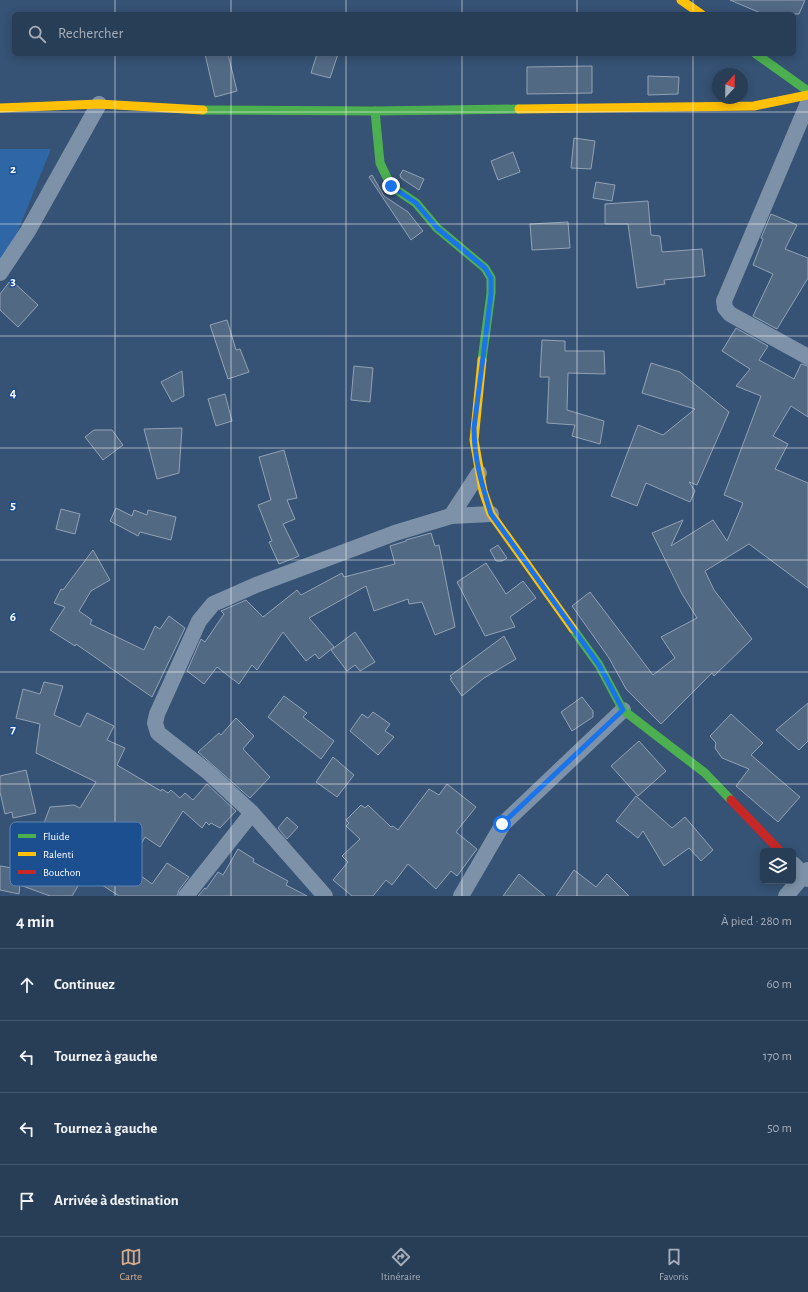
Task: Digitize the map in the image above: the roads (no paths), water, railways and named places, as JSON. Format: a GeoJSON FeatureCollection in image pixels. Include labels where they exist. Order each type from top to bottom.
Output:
{"type":"FeatureCollection","features":[{"type":"Feature","properties":{"kind":"street"},"geometry":{"type":"LineString","coordinates":[[681,0],[698,12]]}},
{"type":"Feature","properties":{"kind":"street"},"geometry":{"type":"LineString","coordinates":[[759,56],[808,91]]}},
{"type":"Feature","properties":{"kind":"street"},"geometry":{"type":"LineString","coordinates":[[0,108],[100,104],[202,110],[375,111],[754,106],[808,95]]}},
{"type":"Feature","properties":{"kind":"street"},"geometry":{"type":"LineString","coordinates":[[808,103],[724,302],[725,308],[730,314],[808,357]]}},
{"type":"Feature","properties":{"kind":"street"},"geometry":{"type":"LineString","coordinates":[[0,272],[28,232],[100,104]]}},
{"type":"Feature","properties":{"kind":"street"},"geometry":{"type":"LineString","coordinates":[[375,111],[380,163],[391,186],[416,203],[437,228],[485,268],[491,278],[491,294],[474,428],[474,440],[479,473],[483,492],[491,514],[599,665],[623,710],[705,773],[777,848]]}},
{"type":"Feature","properties":{"kind":"street"},"geometry":{"type":"LineString","coordinates":[[452,516],[479,473]]}},
{"type":"Feature","properties":{"kind":"street"},"geometry":{"type":"LineString","coordinates":[[326,896],[252,813],[208,772],[158,733],[155,723],[157,714],[175,671],[199,621],[213,604],[256,585],[395,533],[452,516],[491,514]]}},
{"type":"Feature","properties":{"kind":"street"},"geometry":{"type":"LineString","coordinates":[[461,896],[502,824],[623,710]]}},
{"type":"Feature","properties":{"kind":"street"},"geometry":{"type":"LineString","coordinates":[[186,896],[252,813]]}},
{"type":"Feature","properties":{"kind":"street"},"geometry":{"type":"LineString","coordinates":[[786,896],[803,872]]}}]}
